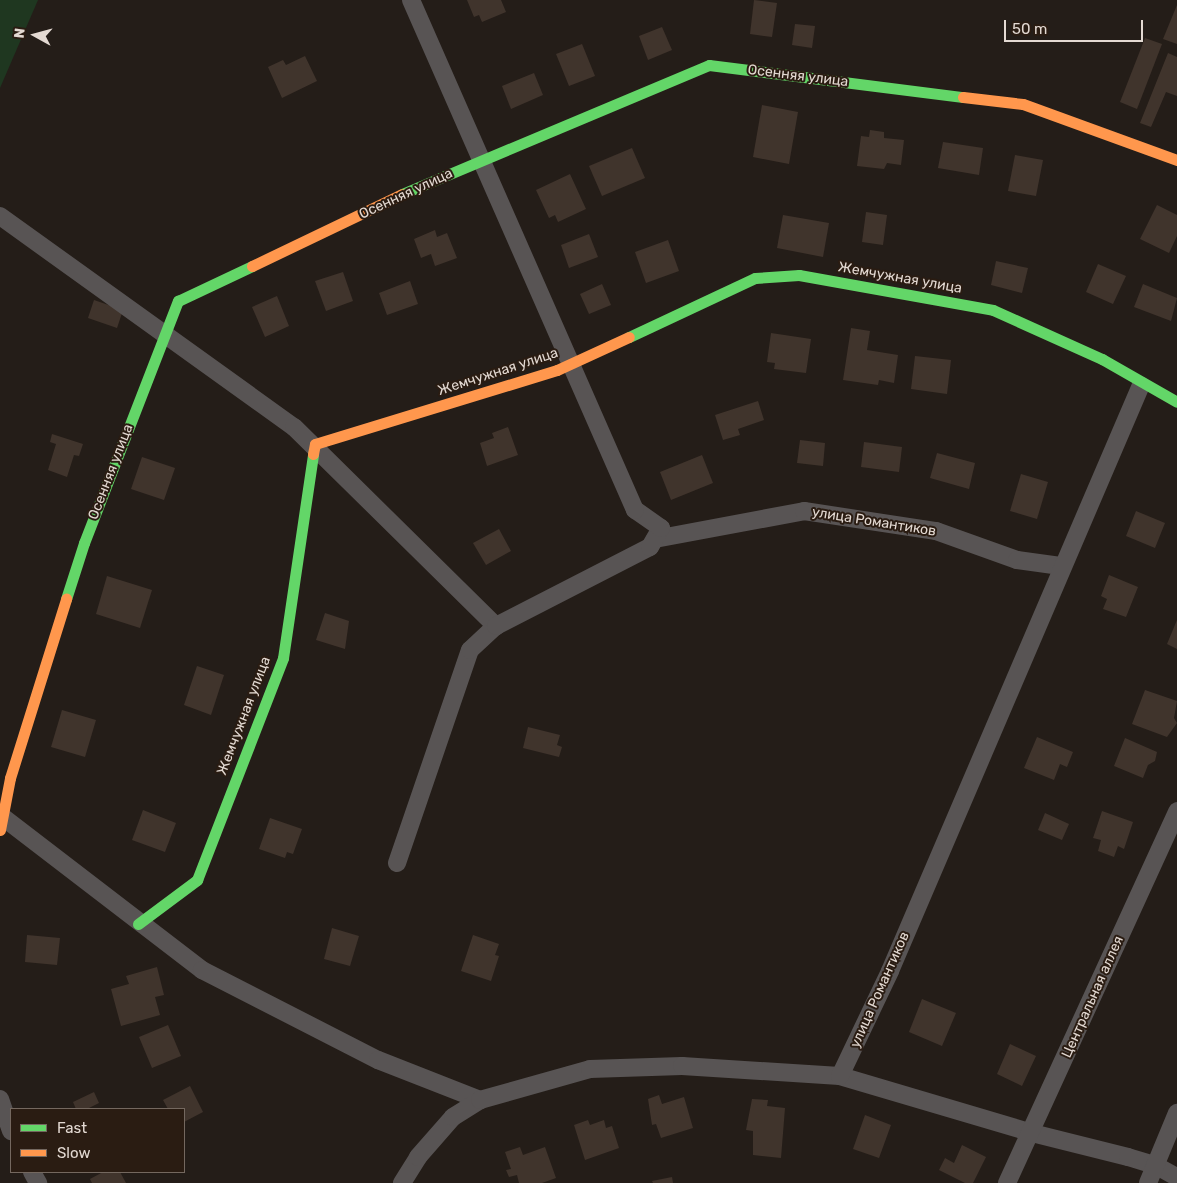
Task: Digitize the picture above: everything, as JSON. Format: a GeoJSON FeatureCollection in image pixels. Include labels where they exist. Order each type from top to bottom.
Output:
{"type":"FeatureCollection","features":[{"type":"Feature","properties":{"kind":"street"},"geometry":{"type":"LineString","coordinates":[[397,863],[470,650],[496,626],[650,547],[661,528],[635,510],[411,0]]}},
{"type":"Feature","properties":{"kind":"street","name":"Осенняя улица"},"geometry":{"type":"LineString","coordinates":[[1,821],[10,778],[84,543],[178,301],[482,160],[709,64],[1023,104],[1177,160]]}},
{"type":"Feature","properties":{"kind":"street"},"geometry":{"type":"LineString","coordinates":[[0,216],[164,336],[294,427],[496,626]]}},
{"type":"Feature","properties":{"kind":"street","name":"Жемчужная улица"},"geometry":{"type":"LineString","coordinates":[[138,924],[196,880],[283,658],[315,444],[571,364],[755,278],[799,275],[993,310],[1102,360],[1141,385],[1177,402]]}},
{"type":"Feature","properties":{"kind":"street","name":"улица Романтиков"},"geometry":{"type":"LineString","coordinates":[[840,1076],[890,971],[1061,566],[1141,385]]}},
{"type":"Feature","properties":{"kind":"street","name":"улица Романтиков"},"geometry":{"type":"LineString","coordinates":[[655,539],[804,510],[936,531],[1017,560],[1061,566]]}},
{"type":"Feature","properties":{"kind":"street","name":"Центральная аллея"},"geometry":{"type":"LineString","coordinates":[[1007,1183],[1032,1133],[1177,811]]}},
{"type":"Feature","properties":{"kind":"street"},"geometry":{"type":"LineString","coordinates":[[1,821],[202,970],[378,1060],[480,1100]]}},
{"type":"Feature","properties":{"kind":"street"},"geometry":{"type":"LineString","coordinates":[[402,1183],[418,1157],[453,1117],[480,1100],[590,1069],[682,1066],[840,1076],[1032,1133],[1155,1165],[1177,1177]]}},
{"type":"Feature","properties":{"kind":"street"},"geometry":{"type":"LineString","coordinates":[[0,1099],[10,1128]]}},
{"type":"Feature","properties":{"kind":"street"},"geometry":{"type":"LineString","coordinates":[[1148,1183],[1177,1113]]}},
{"type":"Feature","properties":{"kind":"green space"},"geometry":{"type":"Polygon","coordinates":[[[0,0],[38,0],[0,88],[0,0]]]}},
{"type":"Feature","properties":{"kind":"building"},"geometry":{"type":"Polygon","coordinates":[[[467,0],[501,0],[506,12],[482,22],[479,15],[474,17],[467,0]]]}},
{"type":"Feature","properties":{"kind":"building"},"geometry":{"type":"Polygon","coordinates":[[[754,0],[777,3],[772,37],[750,34],[754,0]]]}},
{"type":"Feature","properties":{"kind":"building"},"geometry":{"type":"Polygon","coordinates":[[[1177,5],[1177,44],[1163,39],[1177,5]]]}},
{"type":"Feature","properties":{"kind":"building"},"geometry":{"type":"Polygon","coordinates":[[[795,24],[815,26],[812,48],[792,45],[795,24]]]}},
{"type":"Feature","properties":{"kind":"building"},"geometry":{"type":"Polygon","coordinates":[[[662,27],[672,50],[648,60],[639,36],[662,27]]]}},
{"type":"Feature","properties":{"kind":"building"},"geometry":{"type":"Polygon","coordinates":[[[1145,38],[1162,44],[1137,109],[1120,102],[1145,38]]]}},
{"type":"Feature","properties":{"kind":"building"},"geometry":{"type":"Polygon","coordinates":[[[582,44],[595,76],[569,86],[556,54],[582,44]]]}},
{"type":"Feature","properties":{"kind":"building"},"geometry":{"type":"Polygon","coordinates":[[[1168,53],[1177,57],[1177,96],[1166,92],[1151,127],[1140,123],[1168,53]]]}},
{"type":"Feature","properties":{"kind":"building"},"geometry":{"type":"Polygon","coordinates":[[[305,56],[317,81],[282,98],[268,67],[283,60],[286,65],[305,56]]]}},
{"type":"Feature","properties":{"kind":"building"},"geometry":{"type":"Polygon","coordinates":[[[534,73],[543,95],[511,109],[502,86],[534,73]]]}},
{"type":"Feature","properties":{"kind":"building"},"geometry":{"type":"Polygon","coordinates":[[[762,105],[798,112],[789,164],[753,157],[762,105]]]}},
{"type":"Feature","properties":{"kind":"building"},"geometry":{"type":"Polygon","coordinates":[[[870,130],[884,132],[884,138],[904,140],[901,165],[887,163],[884,169],[857,166],[861,136],[869,137],[870,130]]]}},
{"type":"Feature","properties":{"kind":"building"},"geometry":{"type":"Polygon","coordinates":[[[943,142],[983,148],[979,175],[938,168],[943,142]]]}},
{"type":"Feature","properties":{"kind":"building"},"geometry":{"type":"Polygon","coordinates":[[[632,148],[645,178],[602,196],[589,166],[632,148]]]}},
{"type":"Feature","properties":{"kind":"building"},"geometry":{"type":"Polygon","coordinates":[[[1015,155],[1043,160],[1036,196],[1008,191],[1015,155]]]}},
{"type":"Feature","properties":{"kind":"building"},"geometry":{"type":"Polygon","coordinates":[[[570,174],[586,209],[558,222],[555,215],[549,218],[536,190],[570,174]]]}},
{"type":"Feature","properties":{"kind":"building"},"geometry":{"type":"Polygon","coordinates":[[[1157,205],[1177,215],[1177,236],[1169,253],[1140,239],[1157,205]]]}},
{"type":"Feature","properties":{"kind":"building"},"geometry":{"type":"Polygon","coordinates":[[[866,212],[887,215],[883,245],[862,242],[866,212]]]}},
{"type":"Feature","properties":{"kind":"building"},"geometry":{"type":"Polygon","coordinates":[[[783,215],[829,223],[823,257],[777,248],[783,215]]]}},
{"type":"Feature","properties":{"kind":"building"},"geometry":{"type":"Polygon","coordinates":[[[435,230],[437,237],[447,233],[457,258],[435,266],[431,254],[421,258],[414,239],[435,230]]]}},
{"type":"Feature","properties":{"kind":"building"},"geometry":{"type":"Polygon","coordinates":[[[589,234],[598,257],[569,268],[561,245],[589,234]]]}},
{"type":"Feature","properties":{"kind":"building"},"geometry":{"type":"Polygon","coordinates":[[[668,240],[679,271],[646,283],[635,252],[668,240]]]}},
{"type":"Feature","properties":{"kind":"building"},"geometry":{"type":"Polygon","coordinates":[[[996,261],[1028,268],[1022,293],[991,285],[996,261]]]}},
{"type":"Feature","properties":{"kind":"building"},"geometry":{"type":"Polygon","coordinates":[[[1098,264],[1126,276],[1113,304],[1086,292],[1098,264]]]}},
{"type":"Feature","properties":{"kind":"building"},"geometry":{"type":"Polygon","coordinates":[[[343,272],[353,301],[326,311],[315,281],[343,272]]]}},
{"type":"Feature","properties":{"kind":"building"},"geometry":{"type":"Polygon","coordinates":[[[410,281],[418,304],[387,315],[379,293],[410,281]]]}},
{"type":"Feature","properties":{"kind":"building"},"geometry":{"type":"Polygon","coordinates":[[[602,284],[611,305],[589,314],[580,294],[602,284]]]}},
{"type":"Feature","properties":{"kind":"building"},"geometry":{"type":"Polygon","coordinates":[[[1143,284],[1177,298],[1171,321],[1134,307],[1143,284]]]}},
{"type":"Feature","properties":{"kind":"building"},"geometry":{"type":"Polygon","coordinates":[[[277,296],[289,326],[265,337],[252,307],[277,296]]]}},
{"type":"Feature","properties":{"kind":"building"},"geometry":{"type":"Polygon","coordinates":[[[94,300],[123,310],[117,328],[88,318],[94,300]]]}},
{"type":"Feature","properties":{"kind":"building"},"geometry":{"type":"Polygon","coordinates":[[[851,328],[870,331],[867,350],[898,355],[894,383],[879,380],[878,385],[843,380],[851,328]]]}},
{"type":"Feature","properties":{"kind":"building"},"geometry":{"type":"Polygon","coordinates":[[[771,333],[811,339],[806,373],[774,369],[775,363],[767,362],[771,333]]]}},
{"type":"Feature","properties":{"kind":"building"},"geometry":{"type":"Polygon","coordinates":[[[915,356],[951,360],[947,394],[911,389],[915,356]]]}},
{"type":"Feature","properties":{"kind":"building"},"geometry":{"type":"Polygon","coordinates":[[[758,401],[764,420],[738,429],[740,435],[723,440],[715,415],[758,401]]]}},
{"type":"Feature","properties":{"kind":"building"},"geometry":{"type":"Polygon","coordinates":[[[508,427],[518,455],[487,466],[480,443],[494,438],[492,433],[508,427]]]}},
{"type":"Feature","properties":{"kind":"building"},"geometry":{"type":"Polygon","coordinates":[[[52,434],[83,444],[79,456],[74,455],[67,477],[48,470],[56,444],[50,442],[52,434]]]}},
{"type":"Feature","properties":{"kind":"building"},"geometry":{"type":"Polygon","coordinates":[[[800,440],[825,443],[823,466],[797,463],[800,440]]]}},
{"type":"Feature","properties":{"kind":"building"},"geometry":{"type":"Polygon","coordinates":[[[864,442],[902,447],[899,472],[861,467],[864,442]]]}},
{"type":"Feature","properties":{"kind":"building"},"geometry":{"type":"Polygon","coordinates":[[[937,453],[975,463],[969,489],[930,478],[937,453]]]}},
{"type":"Feature","properties":{"kind":"building"},"geometry":{"type":"Polygon","coordinates":[[[702,455],[713,483],[671,500],[660,472],[702,455]]]}},
{"type":"Feature","properties":{"kind":"building"},"geometry":{"type":"Polygon","coordinates":[[[142,457],[175,468],[164,500],[131,489],[142,457]]]}},
{"type":"Feature","properties":{"kind":"building"},"geometry":{"type":"Polygon","coordinates":[[[1021,474],[1048,482],[1037,519],[1010,511],[1021,474]]]}},
{"type":"Feature","properties":{"kind":"building"},"geometry":{"type":"Polygon","coordinates":[[[1136,511],[1165,523],[1155,548],[1126,536],[1136,511]]]}},
{"type":"Feature","properties":{"kind":"building"},"geometry":{"type":"Polygon","coordinates":[[[499,529],[511,551],[486,565],[473,543],[499,529]]]}},
{"type":"Feature","properties":{"kind":"building"},"geometry":{"type":"Polygon","coordinates":[[[1109,575],[1138,587],[1126,617],[1103,609],[1107,599],[1101,596],[1109,575]]]}},
{"type":"Feature","properties":{"kind":"building"},"geometry":{"type":"Polygon","coordinates":[[[107,576],[152,590],[140,628],[96,614],[107,576]]]}},
{"type":"Feature","properties":{"kind":"building"},"geometry":{"type":"Polygon","coordinates":[[[325,613],[349,621],[345,649],[316,640],[325,613]]]}},
{"type":"Feature","properties":{"kind":"building"},"geometry":{"type":"Polygon","coordinates":[[[1177,620],[1177,649],[1167,644],[1177,620]]]}},
{"type":"Feature","properties":{"kind":"building"},"geometry":{"type":"Polygon","coordinates":[[[197,666],[224,675],[211,715],[184,705],[197,666]]]}},
{"type":"Feature","properties":{"kind":"building"},"geometry":{"type":"Polygon","coordinates":[[[1145,690],[1177,701],[1174,718],[1177,723],[1167,737],[1132,724],[1145,690]]]}},
{"type":"Feature","properties":{"kind":"building"},"geometry":{"type":"Polygon","coordinates":[[[62,710],[96,720],[85,757],[51,747],[62,710]]]}},
{"type":"Feature","properties":{"kind":"building"},"geometry":{"type":"Polygon","coordinates":[[[528,727],[560,735],[557,745],[562,747],[559,757],[523,748],[528,727]]]}},
{"type":"Feature","properties":{"kind":"building"},"geometry":{"type":"Polygon","coordinates":[[[1037,737],[1073,752],[1067,767],[1060,764],[1054,780],[1024,768],[1037,737]]]}},
{"type":"Feature","properties":{"kind":"building"},"geometry":{"type":"Polygon","coordinates":[[[1125,738],[1157,752],[1155,761],[1148,765],[1143,778],[1114,766],[1125,738]]]}},
{"type":"Feature","properties":{"kind":"building"},"geometry":{"type":"Polygon","coordinates":[[[143,810],[176,823],[165,852],[132,840],[143,810]]]}},
{"type":"Feature","properties":{"kind":"building"},"geometry":{"type":"Polygon","coordinates":[[[1102,811],[1133,822],[1124,849],[1118,846],[1114,857],[1098,851],[1101,840],[1093,838],[1102,811]]]}},
{"type":"Feature","properties":{"kind":"building"},"geometry":{"type":"Polygon","coordinates":[[[1045,813],[1069,824],[1062,840],[1038,830],[1045,813]]]}},
{"type":"Feature","properties":{"kind":"building"},"geometry":{"type":"Polygon","coordinates":[[[270,818],[302,829],[293,854],[287,852],[285,858],[259,849],[270,818]]]}},
{"type":"Feature","properties":{"kind":"building"},"geometry":{"type":"Polygon","coordinates":[[[332,928],[359,936],[350,966],[324,959],[332,928]]]}},
{"type":"Feature","properties":{"kind":"building"},"geometry":{"type":"Polygon","coordinates":[[[27,935],[60,938],[57,965],[25,962],[27,935]]]}},
{"type":"Feature","properties":{"kind":"building"},"geometry":{"type":"Polygon","coordinates":[[[473,935],[499,944],[495,955],[499,956],[491,981],[461,971],[473,935]]]}},
{"type":"Feature","properties":{"kind":"building"},"geometry":{"type":"Polygon","coordinates":[[[157,967],[164,995],[155,997],[160,1015],[121,1026],[111,989],[129,984],[126,976],[157,967]]]}},
{"type":"Feature","properties":{"kind":"building"},"geometry":{"type":"Polygon","coordinates":[[[922,999],[956,1013],[942,1046],[909,1032],[922,999]]]}},
{"type":"Feature","properties":{"kind":"building"},"geometry":{"type":"Polygon","coordinates":[[[168,1025],[181,1056],[152,1068],[139,1037],[168,1025]]]}},
{"type":"Feature","properties":{"kind":"building"},"geometry":{"type":"Polygon","coordinates":[[[1010,1044],[1036,1056],[1022,1086],[997,1074],[1010,1044]]]}},
{"type":"Feature","properties":{"kind":"building"},"geometry":{"type":"Polygon","coordinates":[[[190,1086],[203,1112],[185,1121],[185,1108],[167,1108],[163,1100],[190,1086]]]}},
{"type":"Feature","properties":{"kind":"building"},"geometry":{"type":"Polygon","coordinates":[[[94,1092],[99,1103],[89,1108],[76,1108],[73,1102],[94,1092]]]}},
{"type":"Feature","properties":{"kind":"building"},"geometry":{"type":"Polygon","coordinates":[[[659,1095],[662,1104],[684,1097],[693,1128],[661,1138],[656,1124],[652,1125],[648,1099],[659,1095]]]}},
{"type":"Feature","properties":{"kind":"building"},"geometry":{"type":"Polygon","coordinates":[[[752,1099],[768,1100],[767,1106],[785,1108],[781,1158],[753,1155],[753,1131],[746,1130],[752,1099]]]}},
{"type":"Feature","properties":{"kind":"building"},"geometry":{"type":"Polygon","coordinates":[[[865,1115],[891,1125],[879,1158],[853,1149],[865,1115]]]}},
{"type":"Feature","properties":{"kind":"building"},"geometry":{"type":"Polygon","coordinates":[[[588,1120],[590,1125],[604,1120],[606,1128],[612,1126],[619,1148],[585,1160],[574,1125],[588,1120]]]}},
{"type":"Feature","properties":{"kind":"building"},"geometry":{"type":"Polygon","coordinates":[[[962,1145],[986,1157],[973,1183],[965,1183],[939,1170],[945,1158],[954,1163],[962,1145]]]}},
{"type":"Feature","properties":{"kind":"building"},"geometry":{"type":"Polygon","coordinates":[[[520,1147],[523,1155],[545,1147],[556,1178],[542,1183],[519,1183],[517,1175],[509,1177],[506,1170],[511,1169],[505,1152],[520,1147]]]}},
{"type":"Feature","properties":{"kind":"building"},"geometry":{"type":"Polygon","coordinates":[[[101,1173],[121,1173],[126,1183],[92,1183],[90,1179],[101,1173]]]}},
{"type":"Feature","properties":{"kind":"building"},"geometry":{"type":"Polygon","coordinates":[[[672,1177],[673,1183],[653,1183],[652,1181],[672,1177]]]}},
{"type":"Feature","properties":{"kind":"traffic: fast"},"geometry":{"type":"LineString","coordinates":[[402,194],[709,65],[963,97]]}},
{"type":"Feature","properties":{"kind":"traffic: fast"},"geometry":{"type":"LineString","coordinates":[[66,599],[84,543],[178,301],[252,266]]}},
{"type":"Feature","properties":{"kind":"traffic: fast"},"geometry":{"type":"LineString","coordinates":[[629,337],[755,278],[799,275],[993,310],[1102,359],[1177,402]]}},
{"type":"Feature","properties":{"kind":"traffic: fast"},"geometry":{"type":"LineString","coordinates":[[138,924],[197,880],[283,658],[313,454]]}},
{"type":"Feature","properties":{"kind":"traffic: slow"},"geometry":{"type":"LineString","coordinates":[[963,97],[1023,104],[1177,160]]}},
{"type":"Feature","properties":{"kind":"traffic: slow"},"geometry":{"type":"LineString","coordinates":[[252,266],[402,194]]}},
{"type":"Feature","properties":{"kind":"traffic: slow"},"geometry":{"type":"LineString","coordinates":[[313,454],[315,444],[557,370],[629,337]]}},
{"type":"Feature","properties":{"kind":"traffic: slow"},"geometry":{"type":"LineString","coordinates":[[0,830],[10,778],[66,599]]}}]}
